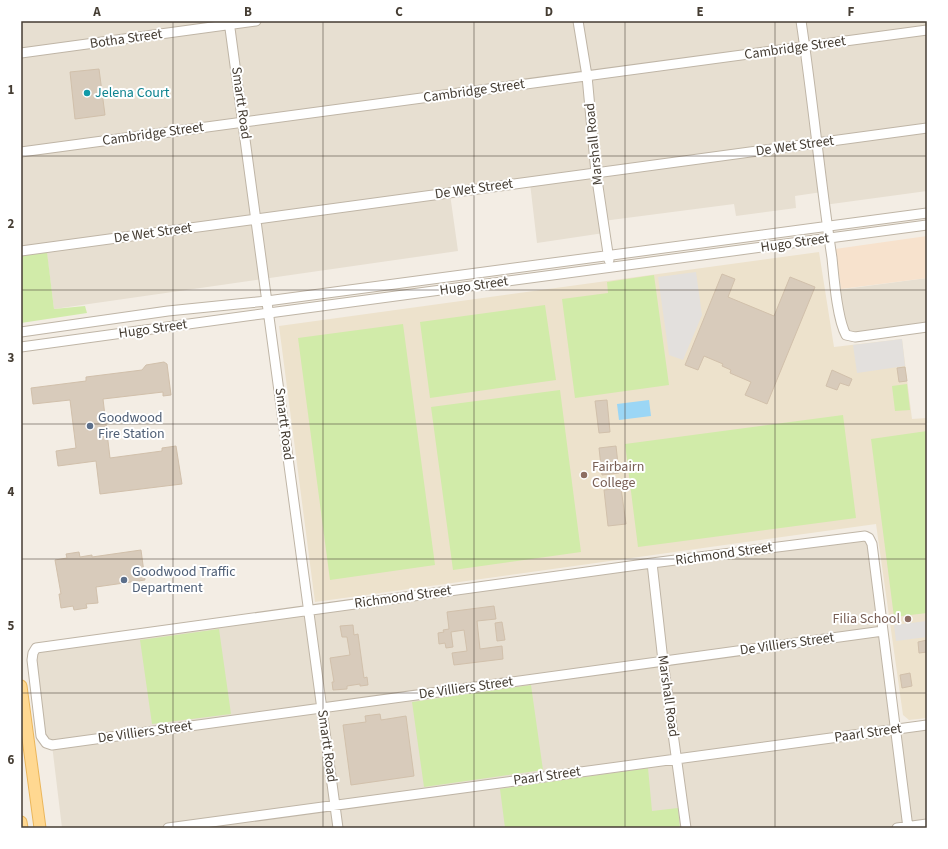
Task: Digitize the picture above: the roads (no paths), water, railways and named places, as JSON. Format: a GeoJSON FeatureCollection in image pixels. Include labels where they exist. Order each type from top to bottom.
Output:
{"type":"FeatureCollection","features":[{"type":"Feature","properties":{"kind":"main road"},"geometry":{"type":"LineString","coordinates":[[21,686],[40,828]]}},
{"type":"Feature","properties":{"kind":"main road"},"geometry":{"type":"LineString","coordinates":[[21,822],[22,828]]}},
{"type":"Feature","properties":{"kind":"street","name":"Botha Street"},"geometry":{"type":"LineString","coordinates":[[21,53],[230,23],[256,21]]}},
{"type":"Feature","properties":{"kind":"street","name":"Marshall Road"},"geometry":{"type":"LineString","coordinates":[[578,21],[587,76],[596,173],[611,268]]}},
{"type":"Feature","properties":{"kind":"street"},"geometry":{"type":"LineString","coordinates":[[801,21],[827,226],[843,330],[846,335],[855,337],[927,327]]}},
{"type":"Feature","properties":{"kind":"street","name":"Smartt Road"},"geometry":{"type":"LineString","coordinates":[[230,23],[338,828]]}},
{"type":"Feature","properties":{"kind":"street","name":"Cambridge Street"},"geometry":{"type":"LineString","coordinates":[[21,152],[927,30]]}},
{"type":"Feature","properties":{"kind":"street","name":"De Wet Street"},"geometry":{"type":"LineString","coordinates":[[21,251],[927,128]]}},
{"type":"Feature","properties":{"kind":"street","name":"Hugo Street"},"geometry":{"type":"LineString","coordinates":[[21,332],[168,312],[267,301],[927,213]]}},
{"type":"Feature","properties":{"kind":"street","name":"Hugo Street"},"geometry":{"type":"LineString","coordinates":[[21,347],[927,225]]}},
{"type":"Feature","properties":{"kind":"street"},"geometry":{"type":"LineString","coordinates":[[112,320],[114,334]]}},
{"type":"Feature","properties":{"kind":"street","name":"Richmond Street"},"geometry":{"type":"LineString","coordinates":[[48,744],[42,738],[37,705],[32,660],[33,653],[36,648],[308,610],[863,536],[869,538],[872,544],[883,631]]}},
{"type":"Feature","properties":{"kind":"street","name":"Marshall Road"},"geometry":{"type":"LineString","coordinates":[[652,564],[663,661],[686,828]]}},
{"type":"Feature","properties":{"kind":"street"},"geometry":{"type":"LineString","coordinates":[[883,631],[908,827]]}},
{"type":"Feature","properties":{"kind":"street","name":"De Villiers Street"},"geometry":{"type":"LineString","coordinates":[[48,744],[65,743],[883,631]]}},
{"type":"Feature","properties":{"kind":"street","name":"Paarl Street"},"geometry":{"type":"LineString","coordinates":[[168,828],[927,725]]}},
{"type":"Feature","properties":{"kind":"street"},"geometry":{"type":"LineString","coordinates":[[897,828],[927,824]]}},
{"type":"Feature","properties":{"kind":"water"},"geometry":{"type":"Polygon","coordinates":[[[649,400],[651,416],[619,420],[617,404],[649,400]]]}},
{"type":"Feature","properties":{"kind":"place","name":"Jelena Court"},"geometry":{"type":"Point","coordinates":[87,93]}},
{"type":"Feature","properties":{"kind":"place","name":"Goodwood Fire Station"},"geometry":{"type":"Point","coordinates":[90,426]}},
{"type":"Feature","properties":{"kind":"place","name":"Fairbairn College"},"geometry":{"type":"Point","coordinates":[584,475]}},
{"type":"Feature","properties":{"kind":"place","name":"Goodwood Traffic Department"},"geometry":{"type":"Point","coordinates":[124,580]}},
{"type":"Feature","properties":{"kind":"place","name":"Filia School"},"geometry":{"type":"Point","coordinates":[908,619]}}]}
